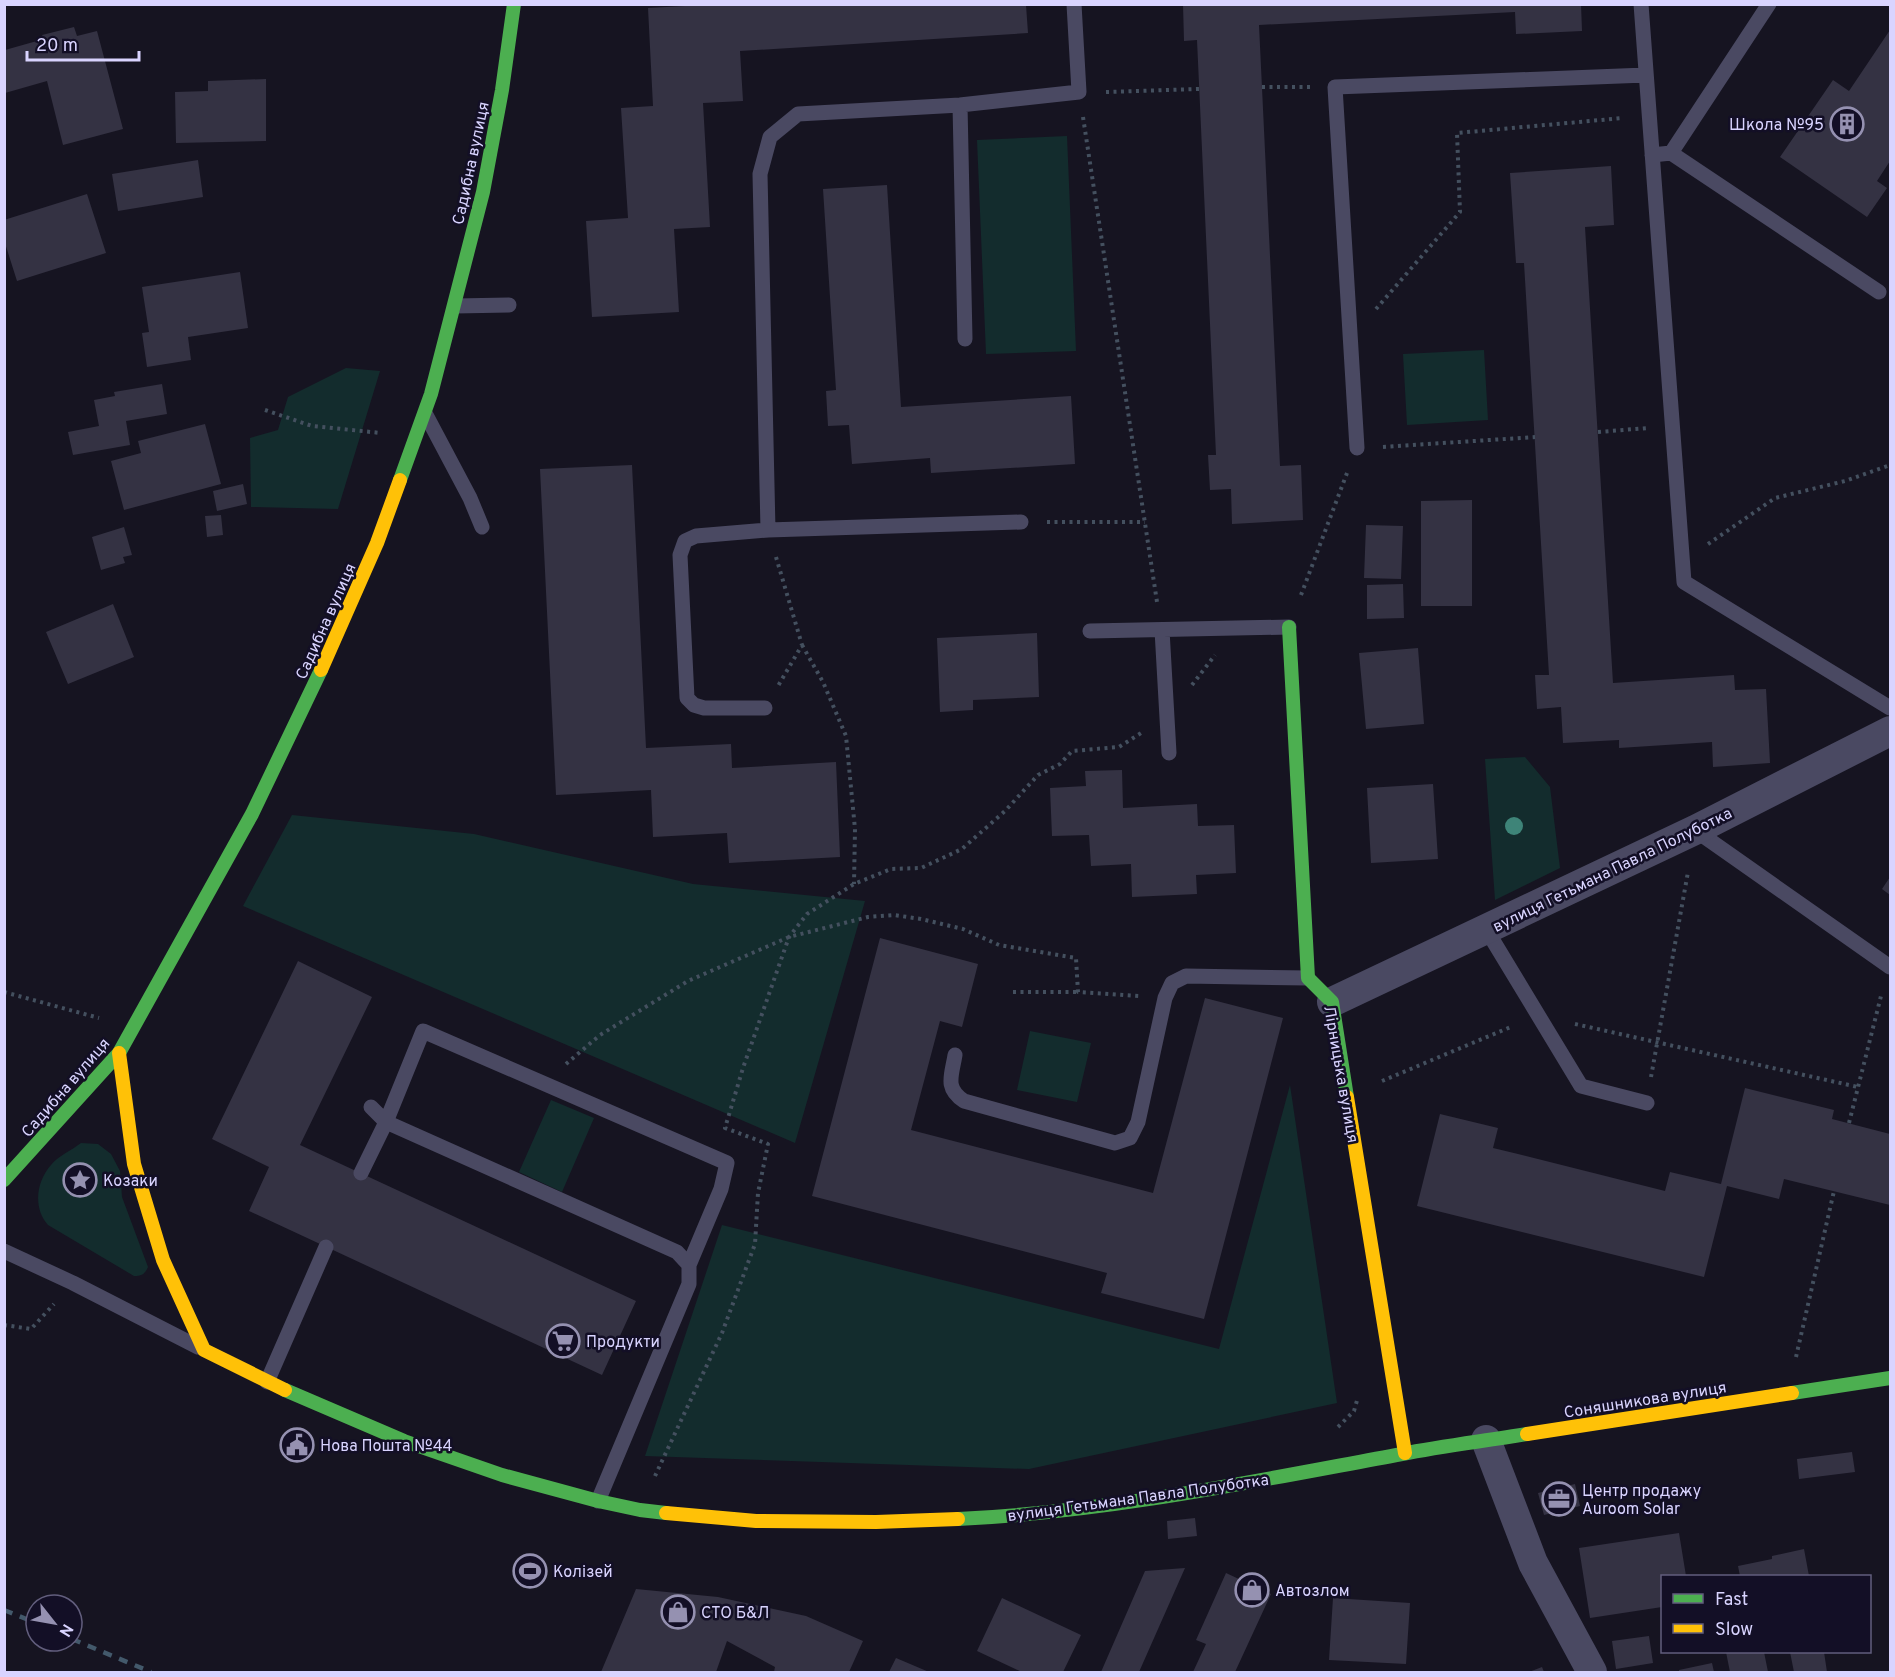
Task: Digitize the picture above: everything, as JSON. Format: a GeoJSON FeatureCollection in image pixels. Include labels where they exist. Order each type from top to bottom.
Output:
{"type":"FeatureCollection","features":[{"type":"Feature","properties":{"kind":"street","name":"Садибна вулиця"},"geometry":{"type":"LineString","coordinates":[[4,1180],[119,1053],[252,814],[300,716],[377,543],[425,412],[455,306],[483,192],[502,90],[514,4]]}},
{"type":"Feature","properties":{"kind":"street"},"geometry":{"type":"LineString","coordinates":[[1289,627],[1308,978]]}},
{"type":"Feature","properties":{"kind":"street","name":"вулиця Гетьмана Павла Полуботка"},"geometry":{"type":"LineString","coordinates":[[1332,1002],[1695,830],[1890,731]]}},
{"type":"Feature","properties":{"kind":"street","name":"Лірницька вулиця"},"geometry":{"type":"LineString","coordinates":[[1308,978],[1332,1002],[1405,1453]]}},
{"type":"Feature","properties":{"kind":"street"},"geometry":{"type":"LineString","coordinates":[[119,1053],[134,1164],[163,1260],[204,1350]]}},
{"type":"Feature","properties":{"kind":"street","name":"вулиця Гетьмана Павла Полуботка"},"geometry":{"type":"LineString","coordinates":[[204,1350],[267,1382],[404,1441],[502,1475],[640,1510],[756,1521],[876,1522],[995,1517],[1095,1507],[1232,1486],[1405,1453]]}},
{"type":"Feature","properties":{"kind":"street","name":"Соняшникова вулиця"},"geometry":{"type":"LineString","coordinates":[[1405,1453],[1890,1378]]}},
{"type":"Feature","properties":{"kind":"street"},"geometry":{"type":"LineString","coordinates":[[1486,1440],[1533,1563],[1592,1672]]}},
{"type":"Feature","properties":{"kind":"lane"},"geometry":{"type":"LineString","coordinates":[[768,530],[760,174],[770,137],[798,114],[960,105],[1079,92],[1074,4]]}},
{"type":"Feature","properties":{"kind":"lane"},"geometry":{"type":"LineString","coordinates":[[1641,4],[1684,582],[1890,708]]}},
{"type":"Feature","properties":{"kind":"lane"},"geometry":{"type":"LineString","coordinates":[[1671,153],[1769,4]]}},
{"type":"Feature","properties":{"kind":"lane"},"geometry":{"type":"LineString","coordinates":[[1357,448],[1335,87],[1646,75]]}},
{"type":"Feature","properties":{"kind":"lane"},"geometry":{"type":"LineString","coordinates":[[960,105],[965,339]]}},
{"type":"Feature","properties":{"kind":"lane"},"geometry":{"type":"LineString","coordinates":[[1652,155],[1671,153],[1880,292]]}},
{"type":"Feature","properties":{"kind":"lane"},"geometry":{"type":"LineString","coordinates":[[455,306],[509,304]]}},
{"type":"Feature","properties":{"kind":"lane"},"geometry":{"type":"LineString","coordinates":[[425,412],[470,498],[482,527]]}},
{"type":"Feature","properties":{"kind":"lane"},"geometry":{"type":"LineString","coordinates":[[765,708],[704,708],[694,705],[687,698],[680,555],[685,541],[696,536],[768,530],[1021,522]]}},
{"type":"Feature","properties":{"kind":"lane"},"geometry":{"type":"LineString","coordinates":[[1090,631],[1289,627]]}},
{"type":"Feature","properties":{"kind":"lane"},"geometry":{"type":"LineString","coordinates":[[1162,630],[1169,753]]}},
{"type":"Feature","properties":{"kind":"lane"},"geometry":{"type":"LineString","coordinates":[[1695,830],[1890,966]]}},
{"type":"Feature","properties":{"kind":"lane"},"geometry":{"type":"LineString","coordinates":[[1486,929],[1581,1086],[1647,1103]]}},
{"type":"Feature","properties":{"kind":"lane"},"geometry":{"type":"LineString","coordinates":[[955,1055],[950,1083],[954,1095],[964,1101],[1115,1143],[1130,1138],[1138,1122],[1165,998],[1172,983],[1186,976],[1308,978]]}},
{"type":"Feature","properties":{"kind":"lane"},"geometry":{"type":"LineString","coordinates":[[361,1173],[386,1122],[423,1031],[727,1163],[720,1188],[688,1265],[689,1284],[598,1501]]}},
{"type":"Feature","properties":{"kind":"lane"},"geometry":{"type":"LineString","coordinates":[[371,1107],[386,1122],[677,1252],[688,1265]]}},
{"type":"Feature","properties":{"kind":"lane"},"geometry":{"type":"LineString","coordinates":[[267,1382],[326,1247]]}},
{"type":"Feature","properties":{"kind":"lane"},"geometry":{"type":"LineString","coordinates":[[4,1251],[73,1283],[204,1350]]}},
{"type":"Feature","properties":{"kind":"path"},"geometry":{"type":"LineString","coordinates":[[1262,87],[1335,87]]}},
{"type":"Feature","properties":{"kind":"path"},"geometry":{"type":"LineString","coordinates":[[1162,630],[1079,92],[1199,89]]}},
{"type":"Feature","properties":{"kind":"path"},"geometry":{"type":"LineString","coordinates":[[1350,339],[1460,212],[1457,133],[1649,116]]}},
{"type":"Feature","properties":{"kind":"path"},"geometry":{"type":"LineString","coordinates":[[265,410],[312,426],[382,433]]}},
{"type":"Feature","properties":{"kind":"path"},"geometry":{"type":"LineString","coordinates":[[1598,432],[1672,426]]}},
{"type":"Feature","properties":{"kind":"path"},"geometry":{"type":"LineString","coordinates":[[1289,627],[1357,448],[1535,437]]}},
{"type":"Feature","properties":{"kind":"path"},"geometry":{"type":"LineString","coordinates":[[1683,562],[1775,498],[1845,481],[1890,465]]}},
{"type":"Feature","properties":{"kind":"path"},"geometry":{"type":"LineString","coordinates":[[1021,522],[1145,522]]}},
{"type":"Feature","properties":{"kind":"path"},"geometry":{"type":"LineString","coordinates":[[768,530],[802,645],[823,682],[846,736],[855,829],[854,884]]}},
{"type":"Feature","properties":{"kind":"path"},"geometry":{"type":"LineString","coordinates":[[640,1510],[722,1333],[755,1244],[758,1193],[768,1144],[725,1128],[742,1068],[789,937],[807,914],[854,884],[891,869],[921,868],[962,849],[1005,811],[1038,775],[1059,764],[1072,751],[1119,747],[1166,717],[1226,641],[1233,628]]}},
{"type":"Feature","properties":{"kind":"path"},"geometry":{"type":"LineString","coordinates":[[765,708],[802,645]]}},
{"type":"Feature","properties":{"kind":"path"},"geometry":{"type":"LineString","coordinates":[[1647,1103],[1695,830]]}},
{"type":"Feature","properties":{"kind":"path"},"geometry":{"type":"LineString","coordinates":[[562,1068],[600,1035],[688,981],[789,937],[868,917],[894,915],[921,919],[963,929],[999,945],[1076,958],[1078,992]]}},
{"type":"Feature","properties":{"kind":"path"},"geometry":{"type":"LineString","coordinates":[[1849,1124],[1890,966]]}},
{"type":"Feature","properties":{"kind":"path"},"geometry":{"type":"LineString","coordinates":[[4,992],[100,1018]]}},
{"type":"Feature","properties":{"kind":"path"},"geometry":{"type":"LineString","coordinates":[[1013,992],[1078,992],[1165,998]]}},
{"type":"Feature","properties":{"kind":"path"},"geometry":{"type":"LineString","coordinates":[[1347,1096],[1538,1016],[1858,1087]]}},
{"type":"Feature","properties":{"kind":"path"},"geometry":{"type":"LineString","coordinates":[[1787,1394],[1834,1191]]}},
{"type":"Feature","properties":{"kind":"path"},"geometry":{"type":"LineString","coordinates":[[4,1325],[31,1329],[73,1283]]}},
{"type":"Feature","properties":{"kind":"path"},"geometry":{"type":"LineString","coordinates":[[1336,1428],[1354,1411],[1360,1389]]}},
{"type":"Feature","properties":{"kind":"path"},"geometry":{"type":"LineString","coordinates":[[649,1472],[668,1474]]}},
{"type":"Feature","properties":{"kind":"green space"},"geometry":{"type":"Polygon","coordinates":[[[1067,136],[1076,351],[986,354],[977,140],[1067,136]]]}},
{"type":"Feature","properties":{"kind":"green space"},"geometry":{"type":"Polygon","coordinates":[[[1484,350],[1488,420],[1407,425],[1403,354],[1484,350]]]}},
{"type":"Feature","properties":{"kind":"green space"},"geometry":{"type":"Polygon","coordinates":[[[346,368],[380,371],[338,509],[251,507],[250,438],[278,430],[288,397],[346,368]]]}},
{"type":"Feature","properties":{"kind":"green space"},"geometry":{"type":"Polygon","coordinates":[[[1525,757],[1550,787],[1560,868],[1495,900],[1485,759],[1525,757]]]}},
{"type":"Feature","properties":{"kind":"green space"},"geometry":{"type":"Polygon","coordinates":[[[292,815],[474,834],[693,884],[865,901],[795,1143],[243,906],[292,815]]]}},
{"type":"Feature","properties":{"kind":"green space"},"geometry":{"type":"Polygon","coordinates":[[[1030,1031],[1091,1043],[1077,1102],[1017,1090],[1030,1031]]]}},
{"type":"Feature","properties":{"kind":"green space"},"geometry":{"type":"Polygon","coordinates":[[[1290,1085],[1337,1403],[1029,1469],[645,1456],[722,1225],[1219,1349],[1290,1085]]]}},
{"type":"Feature","properties":{"kind":"green space"},"geometry":{"type":"Polygon","coordinates":[[[551,1100],[594,1118],[562,1192],[519,1172],[551,1100]]]}},
{"type":"Feature","properties":{"kind":"green space"},"geometry":{"type":"Polygon","coordinates":[[[81,1143],[98,1144],[111,1154],[120,1171],[122,1197],[148,1267],[141,1275],[134,1276],[48,1225],[43,1218],[38,1203],[42,1179],[54,1162],[81,1143]]]}},
{"type":"Feature","properties":{"kind":"building"},"geometry":{"type":"Polygon","coordinates":[[[1183,4],[1581,4],[1582,31],[1516,34],[1515,12],[1259,25],[1280,466],[1301,465],[1303,520],[1232,524],[1231,489],[1210,490],[1208,455],[1216,455],[1197,40],[1184,41],[1183,4]]]}},
{"type":"Feature","properties":{"kind":"building"},"geometry":{"type":"Polygon","coordinates":[[[703,5],[1026,5],[1028,33],[740,51],[743,101],[703,103],[710,227],[674,229],[679,312],[592,317],[586,221],[628,218],[621,108],[653,106],[648,8],[703,5]]]}},
{"type":"Feature","properties":{"kind":"building"},"geometry":{"type":"Polygon","coordinates":[[[74,27],[77,36],[97,31],[123,129],[63,145],[47,81],[5,93],[5,50],[44,39],[42,35],[74,27]]]}},
{"type":"Feature","properties":{"kind":"building","name":"Школа №95"},"geometry":{"type":"Polygon","coordinates":[[[1890,30],[1890,161],[1877,181],[1887,188],[1867,217],[1780,157],[1833,80],[1849,91],[1890,30]]]}},
{"type":"Feature","properties":{"kind":"building"},"geometry":{"type":"Polygon","coordinates":[[[266,79],[266,141],[176,143],[175,92],[208,91],[208,81],[266,79]]]}},
{"type":"Feature","properties":{"kind":"building"},"geometry":{"type":"Polygon","coordinates":[[[198,160],[203,197],[118,211],[112,174],[198,160]]]}},
{"type":"Feature","properties":{"kind":"building"},"geometry":{"type":"Polygon","coordinates":[[[1611,166],[1614,225],[1585,227],[1613,683],[1734,675],[1735,690],[1766,689],[1770,763],[1713,767],[1712,742],[1619,748],[1619,740],[1563,743],[1561,707],[1537,709],[1535,675],[1549,675],[1524,263],[1516,263],[1510,173],[1611,166]]]}},
{"type":"Feature","properties":{"kind":"building"},"geometry":{"type":"Polygon","coordinates":[[[887,185],[901,407],[1071,396],[1075,464],[931,473],[930,458],[852,464],[849,425],[828,426],[826,391],[836,390],[823,189],[887,185]]]}},
{"type":"Feature","properties":{"kind":"building"},"geometry":{"type":"Polygon","coordinates":[[[87,194],[106,253],[17,281],[4,240],[4,220],[87,194]]]}},
{"type":"Feature","properties":{"kind":"building"},"geometry":{"type":"Polygon","coordinates":[[[240,272],[248,328],[188,337],[191,360],[147,367],[142,333],[149,332],[142,287],[240,272]]]}},
{"type":"Feature","properties":{"kind":"building"},"geometry":{"type":"Polygon","coordinates":[[[162,384],[167,414],[126,421],[130,445],[73,455],[68,432],[99,426],[94,400],[115,396],[114,392],[162,384]]]}},
{"type":"Feature","properties":{"kind":"building"},"geometry":{"type":"Polygon","coordinates":[[[205,424],[221,484],[124,510],[111,461],[141,453],[138,441],[205,424]]]}},
{"type":"Feature","properties":{"kind":"building"},"geometry":{"type":"Polygon","coordinates":[[[632,465],[646,748],[731,744],[732,768],[836,762],[840,857],[729,863],[727,833],[653,837],[651,790],[556,795],[540,469],[632,465]]]}},
{"type":"Feature","properties":{"kind":"building"},"geometry":{"type":"Polygon","coordinates":[[[243,484],[247,504],[217,511],[213,491],[243,484]]]}},
{"type":"Feature","properties":{"kind":"building"},"geometry":{"type":"Polygon","coordinates":[[[1472,500],[1472,606],[1421,606],[1421,501],[1472,500]]]}},
{"type":"Feature","properties":{"kind":"building"},"geometry":{"type":"Polygon","coordinates":[[[221,515],[223,535],[207,537],[205,516],[221,515]]]}},
{"type":"Feature","properties":{"kind":"building"},"geometry":{"type":"Polygon","coordinates":[[[1366,525],[1403,526],[1401,579],[1364,578],[1366,525]]]}},
{"type":"Feature","properties":{"kind":"building"},"geometry":{"type":"Polygon","coordinates":[[[124,527],[132,555],[123,557],[125,563],[101,570],[92,537],[124,527]]]}},
{"type":"Feature","properties":{"kind":"building"},"geometry":{"type":"Polygon","coordinates":[[[1403,584],[1404,618],[1367,619],[1367,585],[1403,584]]]}},
{"type":"Feature","properties":{"kind":"building"},"geometry":{"type":"Polygon","coordinates":[[[113,604],[134,657],[68,684],[46,632],[113,604]]]}},
{"type":"Feature","properties":{"kind":"building"},"geometry":{"type":"Polygon","coordinates":[[[1037,633],[1039,697],[973,700],[973,710],[940,712],[937,638],[1037,633]]]}},
{"type":"Feature","properties":{"kind":"building"},"geometry":{"type":"Polygon","coordinates":[[[1418,648],[1424,724],[1366,729],[1359,653],[1418,648]]]}},
{"type":"Feature","properties":{"kind":"building"},"geometry":{"type":"Polygon","coordinates":[[[1122,770],[1123,808],[1197,804],[1198,826],[1234,825],[1236,873],[1196,875],[1197,894],[1132,897],[1131,864],[1091,866],[1089,835],[1052,836],[1050,788],[1086,786],[1085,771],[1122,770]]]}},
{"type":"Feature","properties":{"kind":"building"},"geometry":{"type":"Polygon","coordinates":[[[1433,784],[1438,859],[1371,863],[1367,788],[1433,784]]]}},
{"type":"Feature","properties":{"kind":"building"},"geometry":{"type":"Polygon","coordinates":[[[1890,877],[1890,895],[1882,889],[1890,877]]]}},
{"type":"Feature","properties":{"kind":"building"},"geometry":{"type":"Polygon","coordinates":[[[880,938],[978,964],[962,1027],[940,1021],[911,1130],[1153,1193],[1205,998],[1283,1018],[1204,1319],[1101,1293],[1107,1273],[812,1196],[880,938]]]}},
{"type":"Feature","properties":{"kind":"building"},"geometry":{"type":"Polygon","coordinates":[[[298,961],[372,997],[300,1145],[636,1301],[602,1375],[249,1211],[269,1167],[212,1139],[298,961]]]}},
{"type":"Feature","properties":{"kind":"building"},"geometry":{"type":"Polygon","coordinates":[[[1745,1088],[1834,1110],[1832,1119],[1890,1134],[1890,1205],[1784,1179],[1779,1199],[1727,1186],[1704,1277],[1417,1206],[1440,1114],[1498,1128],[1493,1148],[1665,1191],[1670,1172],[1721,1184],[1745,1088]]]}},
{"type":"Feature","properties":{"kind":"building"},"geometry":{"type":"Polygon","coordinates":[[[1852,1452],[1855,1472],[1799,1479],[1797,1459],[1852,1452]]]}},
{"type":"Feature","properties":{"kind":"building","name":"Центр продажу Auroom Solar"},"geometry":{"type":"Polygon","coordinates":[[[1575,1484],[1580,1506],[1544,1515],[1538,1493],[1575,1484]]]}},
{"type":"Feature","properties":{"kind":"building"},"geometry":{"type":"Polygon","coordinates":[[[1195,1518],[1197,1536],[1168,1539],[1167,1521],[1195,1518]]]}},
{"type":"Feature","properties":{"kind":"building"},"geometry":{"type":"Polygon","coordinates":[[[1679,1533],[1686,1575],[1661,1575],[1661,1607],[1590,1618],[1579,1548],[1679,1533]]]}},
{"type":"Feature","properties":{"kind":"building"},"geometry":{"type":"Polygon","coordinates":[[[1804,1549],[1809,1575],[1740,1575],[1738,1566],[1772,1559],[1772,1556],[1804,1549]]]}},
{"type":"Feature","properties":{"kind":"building"},"geometry":{"type":"Polygon","coordinates":[[[1185,1568],[1139,1672],[1101,1672],[1145,1571],[1185,1568]]]}},
{"type":"Feature","properties":{"kind":"building"},"geometry":{"type":"Polygon","coordinates":[[[1226,1573],[1271,1594],[1235,1672],[1193,1672],[1206,1644],[1196,1640],[1226,1573]]]}},
{"type":"Feature","properties":{"kind":"building"},"geometry":{"type":"Polygon","coordinates":[[[636,1589],[718,1597],[806,1616],[863,1641],[849,1672],[774,1672],[775,1667],[727,1641],[716,1672],[601,1672],[636,1589]]]}},
{"type":"Feature","properties":{"kind":"building"},"geometry":{"type":"Polygon","coordinates":[[[1002,1598],[1081,1635],[1063,1672],[1022,1672],[977,1651],[1002,1598]]]}},
{"type":"Feature","properties":{"kind":"building"},"geometry":{"type":"Polygon","coordinates":[[[1333,1598],[1410,1603],[1406,1664],[1329,1660],[1333,1598]]]}},
{"type":"Feature","properties":{"kind":"building"},"geometry":{"type":"Polygon","coordinates":[[[1649,1636],[1653,1663],[1616,1669],[1612,1641],[1649,1636]]]}},
{"type":"Feature","properties":{"kind":"building"},"geometry":{"type":"Polygon","coordinates":[[[1726,1653],[1764,1653],[1768,1672],[1730,1672],[1726,1653]]]}},
{"type":"Feature","properties":{"kind":"building"},"geometry":{"type":"Polygon","coordinates":[[[1790,1653],[1824,1653],[1827,1672],[1794,1672],[1790,1653]]]}},
{"type":"Feature","properties":{"kind":"building"},"geometry":{"type":"Polygon","coordinates":[[[896,1658],[929,1672],[889,1672],[896,1658]]]}},
{"type":"Feature","properties":{"kind":"building"},"geometry":{"type":"Polygon","coordinates":[[[1712,1663],[1714,1672],[1679,1672],[1679,1670],[1712,1663]]]}},
{"type":"Feature","properties":{"kind":"building"},"geometry":{"type":"Polygon","coordinates":[[[1542,1667],[1544,1672],[1529,1672],[1542,1667]]]}},
{"type":"Feature","properties":{"kind":"railway"},"geometry":{"type":"LineString","coordinates":[[4,1610],[24,1618]]}},
{"type":"Feature","properties":{"kind":"railway"},"geometry":{"type":"LineString","coordinates":[[84,1644],[151,1672]]}},
{"type":"Feature","properties":{"kind":"traffic: fast"},"geometry":{"type":"LineString","coordinates":[[400,480],[431,394],[483,192],[502,90],[514,4]]}},
{"type":"Feature","properties":{"kind":"traffic: fast"},"geometry":{"type":"LineString","coordinates":[[1289,627],[1308,978],[1332,1002],[1347,1097]]}},
{"type":"Feature","properties":{"kind":"traffic: fast"},"geometry":{"type":"LineString","coordinates":[[4,1180],[119,1053],[252,814],[321,670]]}},
{"type":"Feature","properties":{"kind":"traffic: fast"},"geometry":{"type":"LineString","coordinates":[[1792,1393],[1890,1378]]}},
{"type":"Feature","properties":{"kind":"traffic: fast"},"geometry":{"type":"LineString","coordinates":[[285,1390],[404,1441],[502,1475],[598,1501],[666,1513]]}},
{"type":"Feature","properties":{"kind":"traffic: fast"},"geometry":{"type":"LineString","coordinates":[[958,1519],[1070,1510],[1181,1494],[1433,1448],[1527,1434]]}},
{"type":"Feature","properties":{"kind":"traffic: slow"},"geometry":{"type":"LineString","coordinates":[[321,670],[377,543],[400,480]]}},
{"type":"Feature","properties":{"kind":"traffic: slow"},"geometry":{"type":"LineString","coordinates":[[119,1053],[134,1164],[163,1260],[204,1350],[285,1390]]}},
{"type":"Feature","properties":{"kind":"traffic: slow"},"geometry":{"type":"LineString","coordinates":[[1347,1097],[1405,1453]]}},
{"type":"Feature","properties":{"kind":"traffic: slow"},"geometry":{"type":"LineString","coordinates":[[1527,1434],[1792,1393]]}},
{"type":"Feature","properties":{"kind":"traffic: slow"},"geometry":{"type":"LineString","coordinates":[[666,1513],[756,1521],[876,1522],[958,1519]]}},
{"type":"Feature","properties":{"kind":"place","name":"Школа №95"},"geometry":{"type":"Point","coordinates":[1847,124]}},
{"type":"Feature","properties":{"kind":"place","name":"Козаки"},"geometry":{"type":"Point","coordinates":[80,1180]}},
{"type":"Feature","properties":{"kind":"place","name":"Продукти"},"geometry":{"type":"Point","coordinates":[563,1341]}},
{"type":"Feature","properties":{"kind":"place","name":"Нова Пошта №44"},"geometry":{"type":"Point","coordinates":[297,1445]}},
{"type":"Feature","properties":{"kind":"place","name":"Центр продажу Auroom Solar"},"geometry":{"type":"Point","coordinates":[1559,1499]}},
{"type":"Feature","properties":{"kind":"place","name":"Колізей"},"geometry":{"type":"Point","coordinates":[530,1571]}},
{"type":"Feature","properties":{"kind":"place","name":"Автозлом"},"geometry":{"type":"Point","coordinates":[1252,1590]}},
{"type":"Feature","properties":{"kind":"place","name":"СТО Б&Л"},"geometry":{"type":"Point","coordinates":[678,1612]}}]}
